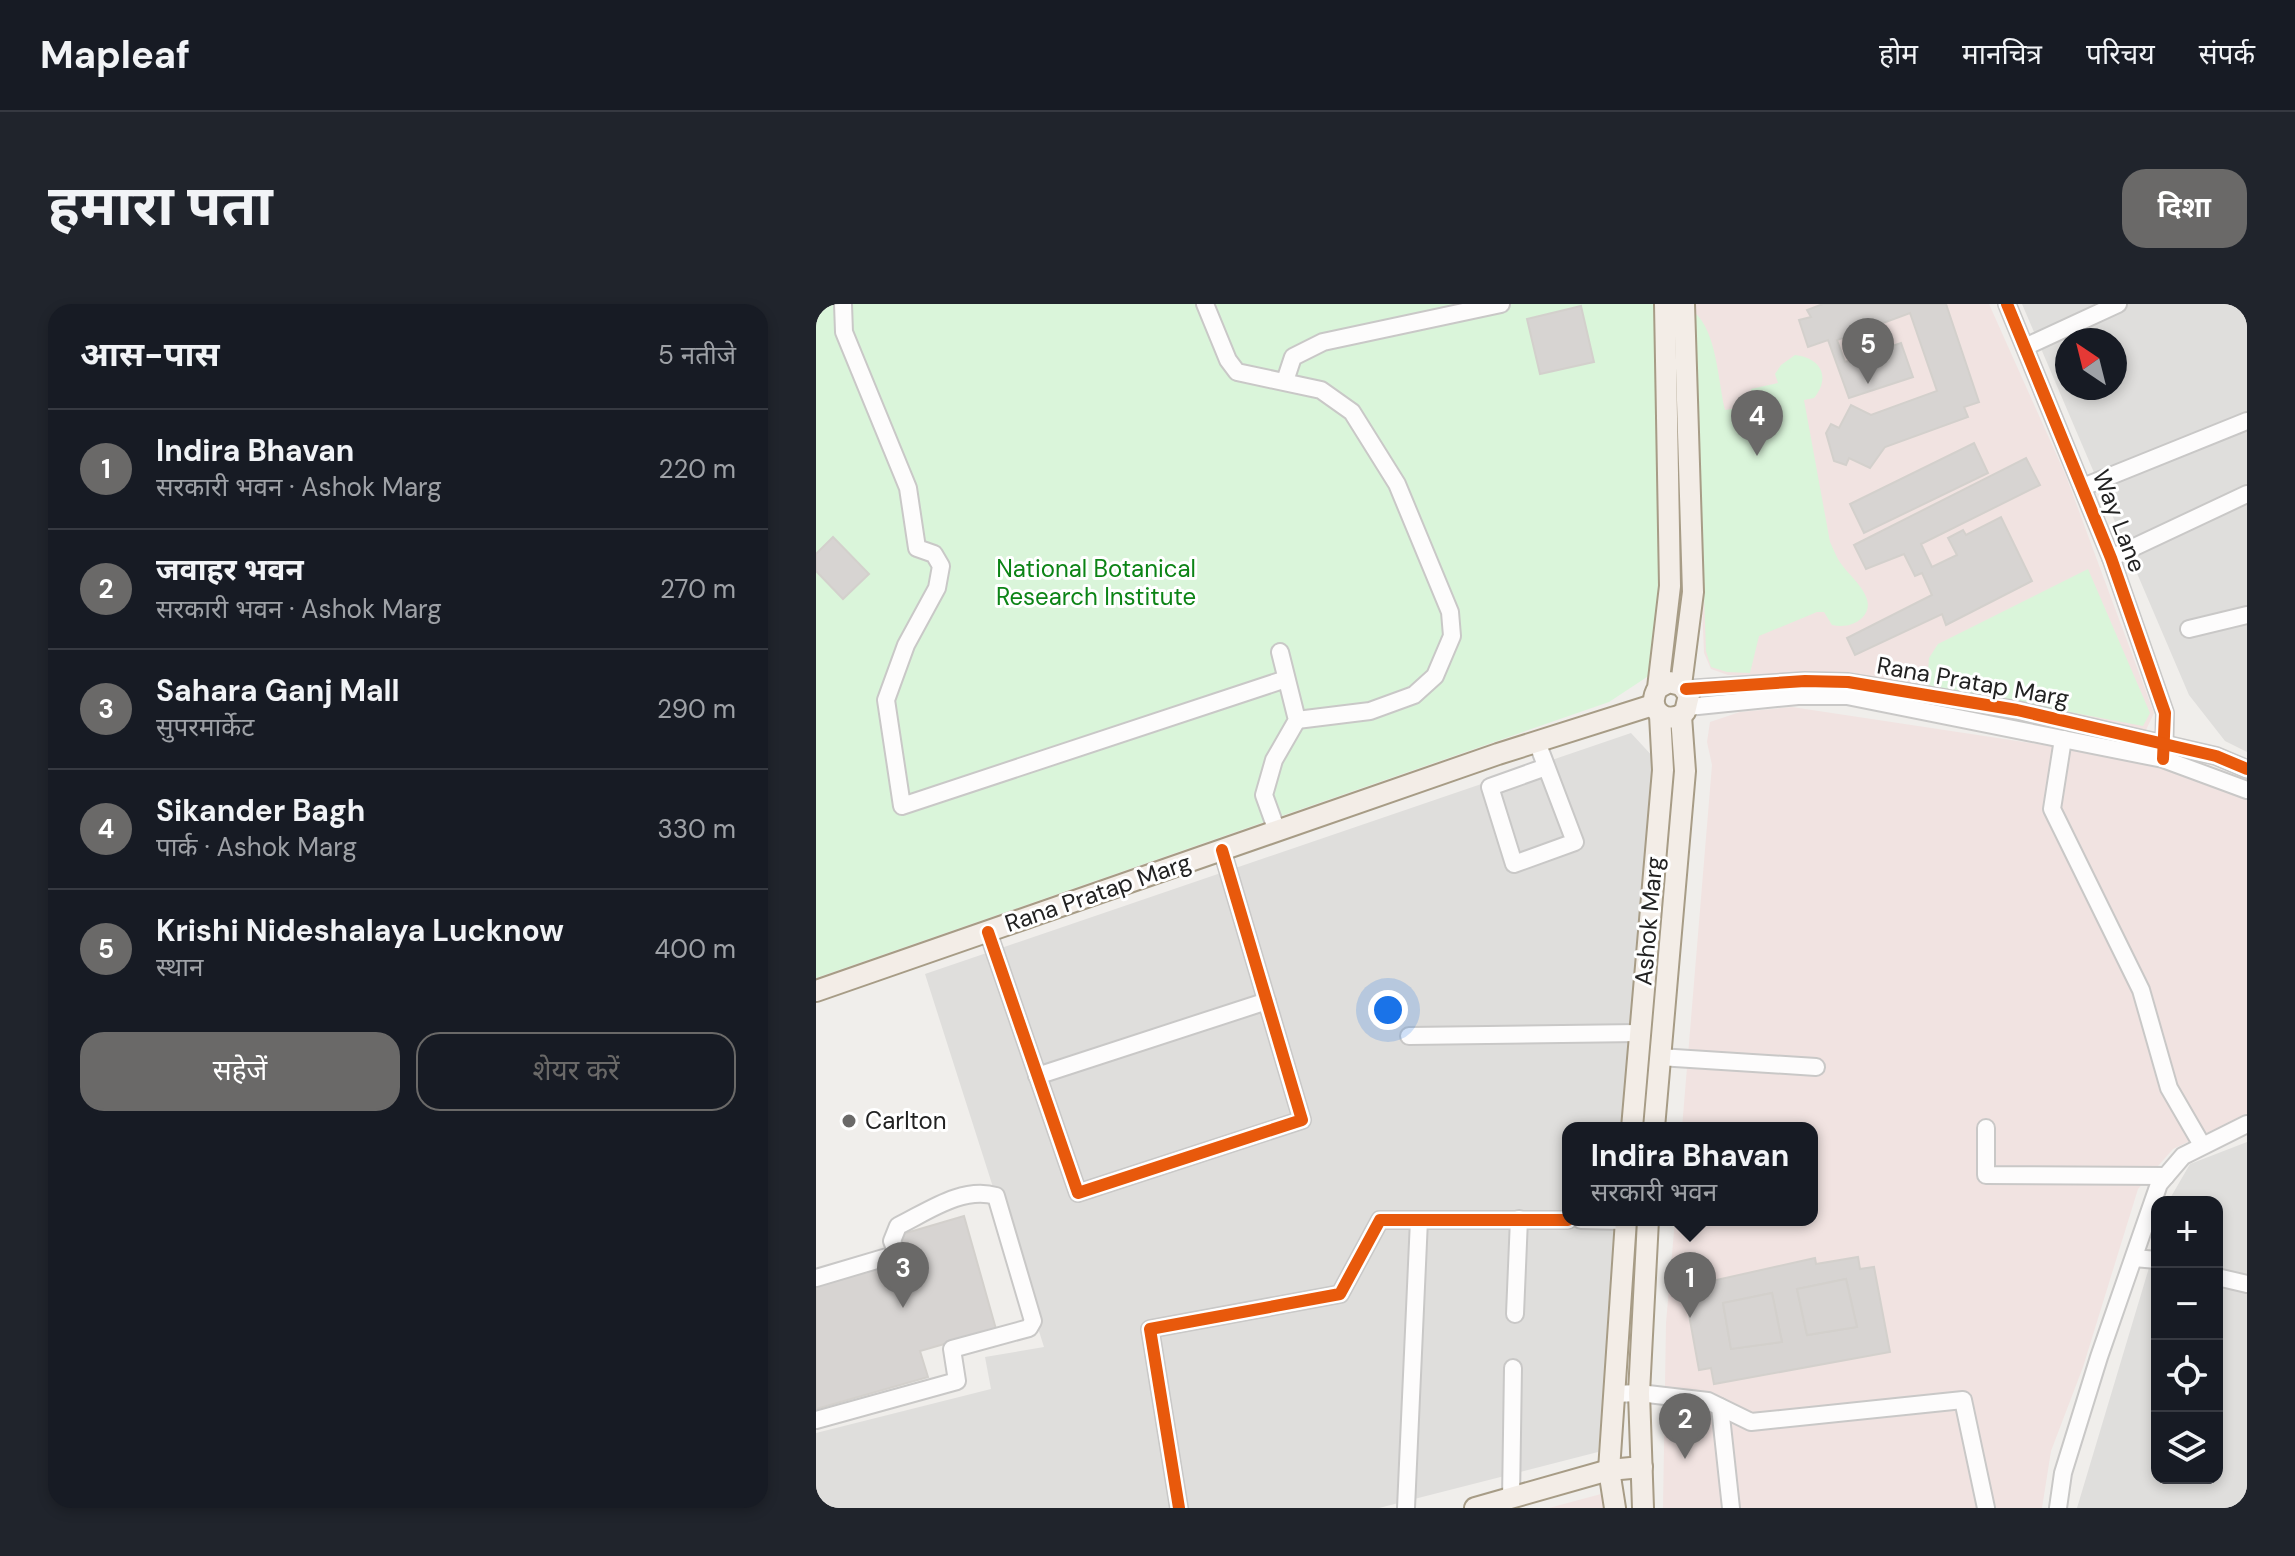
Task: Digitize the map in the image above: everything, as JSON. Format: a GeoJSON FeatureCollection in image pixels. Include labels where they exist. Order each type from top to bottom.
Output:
{"type":"FeatureCollection","features":[{"type":"Feature","properties":{"kind":"main road","name":"Ashok Marg"},"geometry":{"type":"LineString","coordinates":[[1632,1122],[1663,770],[1657,703],[1670,586],[1665,304]]}},
{"type":"Feature","properties":{"kind":"main road","name":"Ashok Marg"},"geometry":{"type":"LineString","coordinates":[[1654,1122],[1685,771],[1684,699],[1693,592],[1684,304]]}},
{"type":"Feature","properties":{"kind":"main road"},"geometry":{"type":"LineString","coordinates":[[1669,682],[1684,699],[1670,719],[1657,703],[1669,682]]}},
{"type":"Feature","properties":{"kind":"main road","name":"Rana Pratap Marg"},"geometry":{"type":"LineString","coordinates":[[816,991],[1657,703]]}},
{"type":"Feature","properties":{"kind":"main road"},"geometry":{"type":"LineString","coordinates":[[1615,1508],[1609,1470],[1626,1226]]}},
{"type":"Feature","properties":{"kind":"main road"},"geometry":{"type":"LineString","coordinates":[[1643,1508],[1639,1393],[1648,1226]]}},
{"type":"Feature","properties":{"kind":"main road"},"geometry":{"type":"LineString","coordinates":[[1475,1508],[1609,1470],[1642,1467]]}},
{"type":"Feature","properties":{"kind":"street"},"geometry":{"type":"LineString","coordinates":[[843,304],[844,332],[908,488],[917,548],[934,554],[941,566],[937,588],[906,645],[886,700],[902,806],[1286,679]]}},
{"type":"Feature","properties":{"kind":"street"},"geometry":{"type":"LineString","coordinates":[[1205,304],[1228,360],[1237,372],[1321,390],[1352,412],[1397,484],[1450,612],[1452,636],[1435,676],[1414,695],[1370,711],[1297,720]]}},
{"type":"Feature","properties":{"kind":"street"},"geometry":{"type":"LineString","coordinates":[[1285,381],[1293,357],[1323,342],[1424,312],[1501,304]]}},
{"type":"Feature","properties":{"kind":"street","name":"Way Lane"},"geometry":{"type":"LineString","coordinates":[[2007,304],[2111,558],[2165,713],[2164,752]]}},
{"type":"Feature","properties":{"kind":"street"},"geometry":{"type":"LineString","coordinates":[[2025,347],[2118,304]]}},
{"type":"Feature","properties":{"kind":"street","name":"Way Lane"},"geometry":{"type":"LineString","coordinates":[[2083,487],[2247,421]]}},
{"type":"Feature","properties":{"kind":"street"},"geometry":{"type":"LineString","coordinates":[[2111,558],[2247,494]]}},
{"type":"Feature","properties":{"kind":"street"},"geometry":{"type":"LineString","coordinates":[[2189,629],[2247,615]]}},
{"type":"Feature","properties":{"kind":"street"},"geometry":{"type":"LineString","coordinates":[[1277,831],[1264,795],[1274,760],[1297,720],[1280,652]]}},
{"type":"Feature","properties":{"kind":"street","name":"Rana Pratap Marg"},"geometry":{"type":"LineString","coordinates":[[1684,699],[1805,681],[1848,682],[2017,710],[2164,752],[2247,790]]}},
{"type":"Feature","properties":{"kind":"street","name":"Rana Pratap Marg"},"geometry":{"type":"LineString","coordinates":[[1684,699],[1847,696],[2063,739],[2216,756],[2247,769]]}},
{"type":"Feature","properties":{"kind":"street"},"geometry":{"type":"LineString","coordinates":[[2063,739],[2052,809],[2141,990],[2169,1088],[2202,1145]]}},
{"type":"Feature","properties":{"kind":"street"},"geometry":{"type":"LineString","coordinates":[[1537,742],[1575,842],[1514,864],[1490,787],[1546,767]]}},
{"type":"Feature","properties":{"kind":"street"},"geometry":{"type":"LineString","coordinates":[[988,932],[1078,1193],[1302,1120],[1222,850]]}},
{"type":"Feature","properties":{"kind":"street"},"geometry":{"type":"LineString","coordinates":[[1037,1076],[1267,1001]]}},
{"type":"Feature","properties":{"kind":"street"},"geometry":{"type":"LineString","coordinates":[[1409,1036],[1639,1033]]}},
{"type":"Feature","properties":{"kind":"street"},"geometry":{"type":"LineString","coordinates":[[1659,1057],[1816,1067]]}},
{"type":"Feature","properties":{"kind":"street"},"geometry":{"type":"LineString","coordinates":[[2058,1508],[2068,1458],[2159,1184],[2183,1156],[2247,1124]]}},
{"type":"Feature","properties":{"kind":"street"},"geometry":{"type":"LineString","coordinates":[[1986,1128],[1986,1175],[2166,1176]]}},
{"type":"Feature","properties":{"kind":"street"},"geometry":{"type":"LineString","coordinates":[[816,1278],[897,1254],[892,1241],[898,1226],[965,1194],[983,1192],[996,1196],[1033,1321],[1029,1328],[952,1349],[957,1381],[816,1420]]}},
{"type":"Feature","properties":{"kind":"street"},"geometry":{"type":"LineString","coordinates":[[1515,1314],[1519,1219]]}},
{"type":"Feature","properties":{"kind":"street"},"geometry":{"type":"LineString","coordinates":[[1179,1508],[1150,1329],[1340,1294],[1380,1220],[1562,1220]]}},
{"type":"Feature","properties":{"kind":"street"},"geometry":{"type":"LineString","coordinates":[[1406,1508],[1419,1220]]}},
{"type":"Feature","properties":{"kind":"street"},"geometry":{"type":"LineString","coordinates":[[2134,1258],[2151,1259]]}},
{"type":"Feature","properties":{"kind":"street"},"geometry":{"type":"LineString","coordinates":[[2223,1278],[2247,1284]]}},
{"type":"Feature","properties":{"kind":"street"},"geometry":{"type":"LineString","coordinates":[[1511,1499],[1513,1368]]}},
{"type":"Feature","properties":{"kind":"street"},"geometry":{"type":"LineString","coordinates":[[1613,1394],[1639,1393],[1708,1401],[1751,1422],[1963,1400],[1986,1508]]}},
{"type":"Feature","properties":{"kind":"street"},"geometry":{"type":"LineString","coordinates":[[1720,1407],[1731,1508]]}},
{"type":"Feature","properties":{"kind":"shaded area"},"geometry":{"type":"Polygon","coordinates":[[[1690,304],[1989,304],[2066,476],[2154,713],[2146,730],[1851,674],[1728,675],[1711,669],[1704,653],[1690,304]]]}},
{"type":"Feature","properties":{"kind":"shaded area"},"geometry":{"type":"Polygon","coordinates":[[[2022,304],[2247,304],[2247,752],[2225,741],[2189,695],[2063,400],[2127,400],[2127,328],[2055,328],[2055,381],[2022,304]]]}},
{"type":"Feature","properties":{"kind":"shaded area"},"geometry":{"type":"Polygon","coordinates":[[[1792,707],[2050,746],[2171,770],[2247,796],[2247,1114],[2173,1149],[2138,1189],[2083,1367],[2051,1451],[2042,1508],[1663,1508],[1666,1323],[1674,1226],[1818,1226],[1818,1122],[1682,1122],[1712,765],[1707,742],[1710,722],[1740,712],[1792,707]]]}},
{"type":"Feature","properties":{"kind":"shaded area"},"geometry":{"type":"Polygon","coordinates":[[[1631,733],[1656,760],[1628,1122],[1562,1122],[1562,1226],[1619,1226],[1598,1452],[1379,1508],[816,1508],[816,1433],[991,1389],[985,1357],[1044,1347],[925,974],[1631,733]]]}},
{"type":"Feature","properties":{"kind":"shaded area"},"geometry":{"type":"Polygon","coordinates":[[[2247,1142],[2247,1508],[2077,1508],[2151,1261],[2151,1484],[2223,1484],[2223,1196],[2171,1196],[2190,1164],[2247,1142]]]}},
{"type":"Feature","properties":{"kind":"shaded area"},"geometry":{"type":"Polygon","coordinates":[[[1601,1494],[1603,1508],[1549,1508],[1601,1494]]]}},
{"type":"Feature","properties":{"kind":"green space","name":"National Botanical Research Institute"},"geometry":{"type":"Polygon","coordinates":[[[816,304],[1655,304],[1664,605],[1650,675],[1609,702],[816,978],[816,304]]]}},
{"type":"Feature","properties":{"kind":"green space"},"geometry":{"type":"Polygon","coordinates":[[[1694,312],[1708,331],[1725,410],[1753,406],[1751,389],[1778,383],[1775,374],[1795,355],[1811,360],[1821,370],[1819,390],[1814,398],[1804,400],[1830,542],[1840,563],[1862,590],[1868,604],[1862,618],[1851,624],[1832,625],[1824,612],[1817,612],[1759,636],[1750,673],[1727,672],[1711,667],[1706,651],[1694,312]]]}},
{"type":"Feature","properties":{"kind":"green space"},"geometry":{"type":"Polygon","coordinates":[[[2088,569],[2150,713],[2143,726],[1927,685],[1929,658],[1938,644],[2088,569]]]}},
{"type":"Feature","properties":{"kind":"building"},"geometry":{"type":"Polygon","coordinates":[[[1823,304],[1946,304],[1979,402],[1964,407],[1968,417],[1885,447],[1870,468],[1849,458],[1846,465],[1834,461],[1826,433],[1831,424],[1839,428],[1851,405],[1871,415],[1937,391],[1910,313],[1837,340],[1845,362],[1901,343],[1913,377],[1849,398],[1828,340],[1808,347],[1799,320],[1811,317],[1807,310],[1823,304]]]}},
{"type":"Feature","properties":{"kind":"building"},"geometry":{"type":"Polygon","coordinates":[[[1581,306],[1594,362],[1540,374],[1527,319],[1581,306]]]}},
{"type":"Feature","properties":{"kind":"building"},"geometry":{"type":"Polygon","coordinates":[[[1974,443],[1988,473],[1864,533],[1850,504],[1974,443]]]}},
{"type":"Feature","properties":{"kind":"building"},"geometry":{"type":"Polygon","coordinates":[[[2026,458],[2040,485],[1921,544],[1932,567],[1957,555],[1948,538],[1963,530],[1966,535],[2001,517],[2032,581],[1946,625],[1942,614],[1855,655],[1847,638],[1932,595],[1922,573],[1915,576],[1904,554],[1866,569],[1854,545],[2026,458]]]}},
{"type":"Feature","properties":{"kind":"building"},"geometry":{"type":"Polygon","coordinates":[[[833,537],[869,574],[843,599],[816,571],[816,554],[833,537]]]}},
{"type":"Feature","properties":{"kind":"building"},"geometry":{"type":"Polygon","coordinates":[[[964,1216],[996,1329],[920,1351],[928,1377],[816,1409],[816,1287],[903,1261],[896,1236],[964,1216]]]}},
{"type":"Feature","properties":{"kind":"building"},"geometry":{"type":"Polygon","coordinates":[[[1858,1257],[1860,1269],[1874,1267],[1890,1352],[1714,1384],[1711,1368],[1699,1370],[1686,1298],[1696,1296],[1694,1285],[1815,1258],[1816,1264],[1858,1257]],[[1846,1279],[1797,1289],[1807,1335],[1857,1327],[1846,1279]],[[1772,1293],[1723,1303],[1731,1349],[1782,1342],[1772,1293]]]}},
{"type":"Feature","properties":{"kind":"building"},"geometry":{"type":"Polygon","coordinates":[[[1846,1279],[1857,1327],[1807,1335],[1797,1289],[1846,1279]]]}},
{"type":"Feature","properties":{"kind":"building"},"geometry":{"type":"Polygon","coordinates":[[[1772,1293],[1782,1342],[1731,1349],[1723,1303],[1772,1293]]]}},
{"type":"Feature","properties":{"kind":"cycle path"},"geometry":{"type":"LineString","coordinates":[[2007,304],[2111,558],[2165,713],[2163,759]]}},
{"type":"Feature","properties":{"kind":"cycle path"},"geometry":{"type":"LineString","coordinates":[[1686,689],[1805,681],[1848,682],[2017,710],[2216,756],[2247,769]]}},
{"type":"Feature","properties":{"kind":"cycle path"},"geometry":{"type":"LineString","coordinates":[[988,932],[1078,1193],[1302,1120],[1222,850]]}},
{"type":"Feature","properties":{"kind":"cycle path"},"geometry":{"type":"LineString","coordinates":[[1179,1508],[1150,1329],[1340,1294],[1380,1220],[1562,1220]]}},
{"type":"Feature","properties":{"kind":"place","name":"Krishi Nideshalaya Lucknow"},"geometry":{"type":"Point","coordinates":[1868,384]}},
{"type":"Feature","properties":{"kind":"place","name":"Sikander Bagh"},"geometry":{"type":"Point","coordinates":[1757,456]}},
{"type":"Feature","properties":{"kind":"place","name":"Carlton"},"geometry":{"type":"Point","coordinates":[849,1121]}},
{"type":"Feature","properties":{"kind":"place","name":"Sahara Ganj Mall"},"geometry":{"type":"Point","coordinates":[903,1308]}},
{"type":"Feature","properties":{"kind":"place","name":"Indira Bhavan"},"geometry":{"type":"Point","coordinates":[1690,1318]}},
{"type":"Feature","properties":{"kind":"place","name":"जवाहर भवन"},"geometry":{"type":"Point","coordinates":[1685,1459]}}]}
